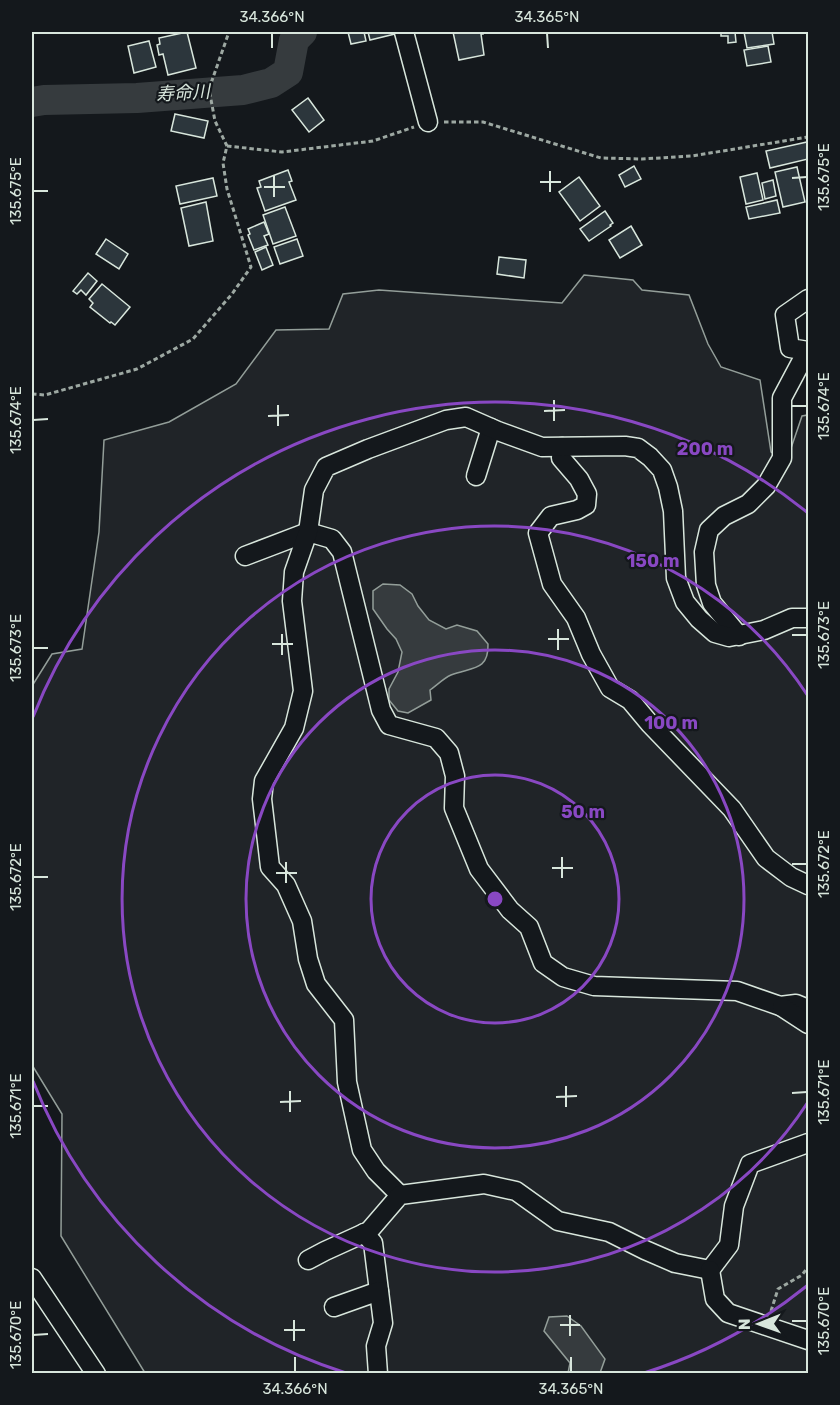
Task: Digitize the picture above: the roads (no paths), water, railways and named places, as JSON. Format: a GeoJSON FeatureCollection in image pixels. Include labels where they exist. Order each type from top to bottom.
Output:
{"type":"FeatureCollection","features":[{"type":"Feature","properties":{"kind":"street"},"geometry":{"type":"LineString","coordinates":[[404,32],[428,122]]}},
{"type":"Feature","properties":{"kind":"street"},"geometry":{"type":"LineString","coordinates":[[740,636],[712,603],[706,585],[704,552],[709,530],[724,516],[748,504],[766,486],[782,458],[783,398],[808,351],[790,348],[785,315],[808,299]]}},
{"type":"Feature","properties":{"kind":"street"},"geometry":{"type":"LineString","coordinates":[[400,1195],[376,1171],[362,1149],[347,1082],[344,1020],[316,984],[308,959],[302,921],[286,885],[270,867],[262,799],[264,781],[294,728],[303,691],[292,601],[294,572],[308,532],[314,490],[326,467],[446,420],[466,417],[542,447],[625,446],[638,448],[662,470],[673,511],[676,578],[685,602],[699,619],[715,633],[729,637],[764,630],[792,618],[808,618]]}},
{"type":"Feature","properties":{"kind":"street"},"geometry":{"type":"LineString","coordinates":[[476,476],[491,428]]}},
{"type":"Feature","properties":{"kind":"street"},"geometry":{"type":"LineString","coordinates":[[562,447],[561,458],[579,479],[588,494],[586,505],[577,510],[551,516],[538,532],[552,584],[576,618],[591,654],[610,688],[630,700],[732,809],[766,858],[791,877],[808,885]]}},
{"type":"Feature","properties":{"kind":"street"},"geometry":{"type":"LineString","coordinates":[[245,556],[308,532],[332,539],[342,552],[381,710],[389,725],[436,738],[449,753],[455,776],[454,808],[479,869],[510,910],[529,927],[543,963],[563,977],[594,986],[737,991],[780,1006],[808,1024]]}},
{"type":"Feature","properties":{"kind":"street"},"geometry":{"type":"LineString","coordinates":[[780,1006],[796,1004],[808,1009]]}},
{"type":"Feature","properties":{"kind":"street"},"geometry":{"type":"LineString","coordinates":[[808,1143],[750,1164],[734,1206],[729,1245],[710,1270],[715,1299],[728,1313],[808,1340]]}},
{"type":"Feature","properties":{"kind":"street"},"geometry":{"type":"LineString","coordinates":[[308,1260],[369,1231],[400,1195],[484,1184],[516,1191],[558,1221],[609,1232],[675,1263],[710,1270]]}},
{"type":"Feature","properties":{"kind":"street"},"geometry":{"type":"LineString","coordinates":[[364,1233],[373,1243],[383,1323],[376,1346],[378,1374]]}},
{"type":"Feature","properties":{"kind":"street"},"geometry":{"type":"LineString","coordinates":[[32,1278],[96,1374]]}},
{"type":"Feature","properties":{"kind":"street"},"geometry":{"type":"LineString","coordinates":[[334,1307],[379,1291]]}},
{"type":"Feature","properties":{"kind":"waterway","name":"寿命川"},"geometry":{"type":"LineString","coordinates":[[32,102],[137,98],[243,90],[271,83],[288,72],[294,40],[302,32]]}}]}
